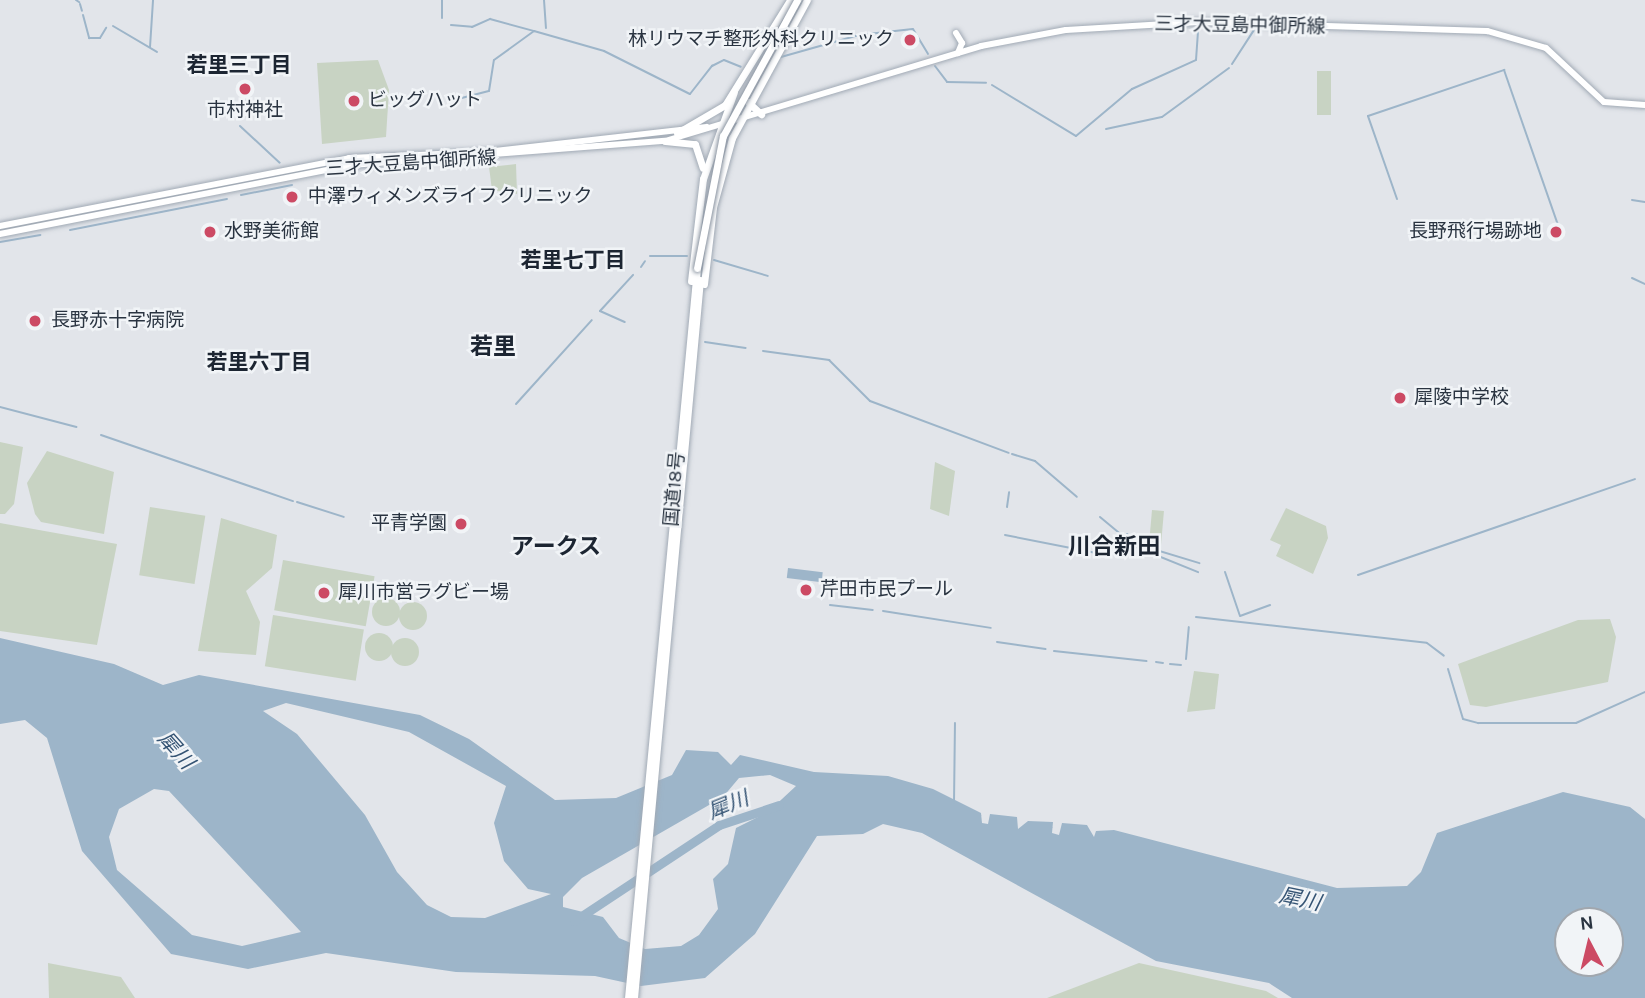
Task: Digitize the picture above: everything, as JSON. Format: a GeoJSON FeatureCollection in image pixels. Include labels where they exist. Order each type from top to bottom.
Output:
{"type":"FeatureCollection","features":[{"type":"Feature","properties":{"kind":"highway"},"geometry":{"type":"LineString","coordinates":[[703,179],[734,92],[790,0]]}},
{"type":"Feature","properties":{"kind":"highway","name":"国道18号"},"geometry":{"type":"LineString","coordinates":[[634,998],[690,330],[699,269],[723,136],[798,0]]}},
{"type":"Feature","properties":{"kind":"highway"},"geometry":{"type":"LineString","coordinates":[[697,337],[713,207],[740,121],[748,101],[807,0]]}},
{"type":"Feature","properties":{"kind":"highway"},"geometry":{"type":"LineString","coordinates":[[677,133],[707,119],[734,92]]}},
{"type":"Feature","properties":{"kind":"highway"},"geometry":{"type":"LineString","coordinates":[[748,101],[761,114]]}},
{"type":"Feature","properties":{"kind":"highway"},"geometry":{"type":"LineString","coordinates":[[665,141],[688,141],[700,149],[703,179],[690,330]]}},
{"type":"Feature","properties":{"kind":"highway","name":"国道18号"},"geometry":{"type":"LineString","coordinates":[[628,998],[697,337],[699,269]]}},
{"type":"Feature","properties":{"kind":"main road","name":"三才大豆島中御所線"},"geometry":{"type":"LineString","coordinates":[[0,234],[351,165],[665,141],[740,121],[958,52],[1032,34],[1166,23],[1487,31],[1546,48],[1604,102],[1645,105]]}},
{"type":"Feature","properties":{"kind":"main road"},"geometry":{"type":"LineString","coordinates":[[956,33],[962,43],[958,52]]}},
{"type":"Feature","properties":{"kind":"main road","name":"三才大豆島中御所線"},"geometry":{"type":"LineString","coordinates":[[0,226],[349,158],[677,133],[720,126]]}},
{"type":"Feature","properties":{"kind":"green space","name":"ビッグハット"},"geometry":{"type":"Polygon","coordinates":[[[378,60],[389,90],[386,137],[322,144],[317,63],[378,60]]]}},
{"type":"Feature","properties":{"kind":"green space"},"geometry":{"type":"Polygon","coordinates":[[[1317,71],[1331,71],[1331,115],[1317,115],[1317,71]]]}},
{"type":"Feature","properties":{"kind":"green space"},"geometry":{"type":"Polygon","coordinates":[[[516,164],[517,194],[492,190],[489,167],[516,164]]]}},
{"type":"Feature","properties":{"kind":"green space"},"geometry":{"type":"Polygon","coordinates":[[[0,442],[23,447],[14,504],[5,514],[0,514],[0,442]]]}},
{"type":"Feature","properties":{"kind":"green space"},"geometry":{"type":"Polygon","coordinates":[[[47,451],[114,472],[104,534],[41,522],[35,514],[27,483],[47,451]]]}},
{"type":"Feature","properties":{"kind":"green space"},"geometry":{"type":"Polygon","coordinates":[[[935,462],[955,471],[949,516],[930,509],[935,462]]]}},
{"type":"Feature","properties":{"kind":"green space"},"geometry":{"type":"Polygon","coordinates":[[[150,507],[205,516],[195,584],[139,575],[150,507]]]}},
{"type":"Feature","properties":{"kind":"green space"},"geometry":{"type":"Polygon","coordinates":[[[1286,508],[1326,526],[1328,538],[1313,574],[1276,556],[1281,545],[1270,540],[1286,508]]]}},
{"type":"Feature","properties":{"kind":"green space"},"geometry":{"type":"Polygon","coordinates":[[[1152,510],[1164,511],[1161,549],[1149,548],[1152,510]]]}},
{"type":"Feature","properties":{"kind":"green space"},"geometry":{"type":"Polygon","coordinates":[[[221,518],[277,535],[272,568],[246,591],[260,622],[256,655],[198,651],[221,518]]]}},
{"type":"Feature","properties":{"kind":"green space"},"geometry":{"type":"Polygon","coordinates":[[[0,523],[117,544],[97,645],[0,631],[0,523]]]}},
{"type":"Feature","properties":{"kind":"green space","name":"犀川市営ラグビー場"},"geometry":{"type":"Polygon","coordinates":[[[283,560],[375,576],[366,626],[274,610],[283,560]]]}},
{"type":"Feature","properties":{"kind":"green space"},"geometry":{"type":"Polygon","coordinates":[[[386,598],[396,602],[400,612],[396,622],[386,626],[376,622],[372,612],[376,602],[386,598]]]}},
{"type":"Feature","properties":{"kind":"green space"},"geometry":{"type":"Polygon","coordinates":[[[413,602],[423,606],[427,616],[423,626],[413,630],[403,626],[399,616],[403,606],[413,602]]]}},
{"type":"Feature","properties":{"kind":"green space"},"geometry":{"type":"Polygon","coordinates":[[[273,615],[364,629],[356,681],[265,666],[273,615]]]}},
{"type":"Feature","properties":{"kind":"green space"},"geometry":{"type":"Polygon","coordinates":[[[1610,619],[1616,637],[1608,682],[1486,707],[1470,705],[1458,664],[1578,620],[1610,619]]]}},
{"type":"Feature","properties":{"kind":"green space"},"geometry":{"type":"Polygon","coordinates":[[[379,633],[389,637],[393,647],[389,657],[379,661],[369,657],[365,647],[369,637],[379,633]]]}},
{"type":"Feature","properties":{"kind":"green space"},"geometry":{"type":"Polygon","coordinates":[[[405,638],[415,642],[419,652],[415,662],[405,666],[395,662],[391,652],[395,642],[405,638]]]}},
{"type":"Feature","properties":{"kind":"green space"},"geometry":{"type":"Polygon","coordinates":[[[1194,671],[1219,674],[1215,709],[1187,712],[1194,671]]]}},
{"type":"Feature","properties":{"kind":"green space"},"geometry":{"type":"Polygon","coordinates":[[[48,963],[121,977],[135,998],[49,998],[48,963]]]}},
{"type":"Feature","properties":{"kind":"green space"},"geometry":{"type":"Polygon","coordinates":[[[1139,963],[1266,991],[1278,998],[1047,998],[1139,963]]]}},
{"type":"Feature","properties":{"kind":"water"},"geometry":{"type":"Polygon","coordinates":[[[788,568],[823,572],[822,582],[787,578],[788,568]]]}},
{"type":"Feature","properties":{"kind":"water"},"geometry":{"type":"Polygon","coordinates":[[[0,638],[114,664],[163,685],[199,675],[420,715],[469,739],[555,800],[616,798],[672,775],[686,750],[718,752],[731,765],[740,755],[814,772],[888,776],[933,789],[981,813],[982,823],[988,824],[990,814],[1017,817],[1018,829],[1028,821],[1053,822],[1052,833],[1059,835],[1062,823],[1087,825],[1094,837],[1096,831],[1114,830],[1337,888],[1407,886],[1421,872],[1437,833],[1563,792],[1630,807],[1645,819],[1645,998],[1292,998],[1269,983],[1156,961],[922,833],[883,824],[863,834],[817,836],[755,934],[705,978],[641,986],[595,976],[456,972],[326,953],[248,969],[171,954],[82,851],[47,738],[25,720],[0,724],[0,638]],[[286,703],[263,711],[297,734],[365,815],[397,872],[427,905],[451,917],[485,918],[551,894],[528,889],[504,861],[494,823],[506,786],[409,732],[286,703]],[[770,775],[739,778],[723,797],[582,878],[563,897],[563,907],[603,917],[619,938],[645,949],[681,946],[699,935],[718,909],[713,879],[728,864],[736,828],[768,812],[796,786],[770,775]],[[154,789],[119,809],[109,837],[117,870],[192,935],[242,946],[301,932],[169,791],[154,789]]]}},
{"type":"Feature","properties":{"kind":"waterway"},"geometry":{"type":"LineString","coordinates":[[150,47],[153,0]]}},
{"type":"Feature","properties":{"kind":"waterway"},"geometry":{"type":"LineString","coordinates":[[442,0],[442,18]]}},
{"type":"Feature","properties":{"kind":"waterway"},"geometry":{"type":"LineString","coordinates":[[544,0],[546,28]]}},
{"type":"Feature","properties":{"kind":"waterway"},"geometry":{"type":"LineString","coordinates":[[80,4],[82,11]]}},
{"type":"Feature","properties":{"kind":"waterway"},"geometry":{"type":"LineString","coordinates":[[83,15],[89,38],[100,38],[106,28]]}},
{"type":"Feature","properties":{"kind":"waterway"},"geometry":{"type":"LineString","coordinates":[[451,25],[472,27],[490,19],[534,31]]}},
{"type":"Feature","properties":{"kind":"waterway"},"geometry":{"type":"LineString","coordinates":[[113,26],[157,52]]}},
{"type":"Feature","properties":{"kind":"waterway"},"geometry":{"type":"LineString","coordinates":[[992,85],[1076,136],[1132,89],[1196,60],[1198,28]]}},
{"type":"Feature","properties":{"kind":"waterway"},"geometry":{"type":"LineString","coordinates":[[781,57],[859,35],[913,29],[928,54]]}},
{"type":"Feature","properties":{"kind":"waterway"},"geometry":{"type":"LineString","coordinates":[[1232,64],[1254,30]]}},
{"type":"Feature","properties":{"kind":"waterway"},"geometry":{"type":"LineString","coordinates":[[450,101],[489,91],[494,60],[534,31],[604,51],[690,94],[712,66],[724,60],[741,67]]}},
{"type":"Feature","properties":{"kind":"waterway"},"geometry":{"type":"LineString","coordinates":[[935,66],[947,82],[986,83]]}},
{"type":"Feature","properties":{"kind":"waterway"},"geometry":{"type":"LineString","coordinates":[[1106,129],[1162,117],[1229,68]]}},
{"type":"Feature","properties":{"kind":"waterway"},"geometry":{"type":"LineString","coordinates":[[1397,199],[1368,116],[1504,70],[1562,237]]}},
{"type":"Feature","properties":{"kind":"waterway"},"geometry":{"type":"LineString","coordinates":[[240,126],[280,163]]}},
{"type":"Feature","properties":{"kind":"waterway"},"geometry":{"type":"LineString","coordinates":[[241,195],[292,185]]}},
{"type":"Feature","properties":{"kind":"waterway"},"geometry":{"type":"LineString","coordinates":[[70,230],[227,199]]}},
{"type":"Feature","properties":{"kind":"waterway"},"geometry":{"type":"LineString","coordinates":[[1632,200],[1645,202]]}},
{"type":"Feature","properties":{"kind":"waterway"},"geometry":{"type":"LineString","coordinates":[[0,242],[40,235]]}},
{"type":"Feature","properties":{"kind":"waterway"},"geometry":{"type":"LineString","coordinates":[[650,256],[687,256]]}},
{"type":"Feature","properties":{"kind":"waterway"},"geometry":{"type":"LineString","coordinates":[[714,260],[768,276]]}},
{"type":"Feature","properties":{"kind":"waterway"},"geometry":{"type":"LineString","coordinates":[[641,267],[645,261]]}},
{"type":"Feature","properties":{"kind":"waterway"},"geometry":{"type":"LineString","coordinates":[[600,311],[633,275]]}},
{"type":"Feature","properties":{"kind":"waterway"},"geometry":{"type":"LineString","coordinates":[[1632,278],[1645,284]]}},
{"type":"Feature","properties":{"kind":"waterway"},"geometry":{"type":"LineString","coordinates":[[600,311],[625,322]]}},
{"type":"Feature","properties":{"kind":"waterway"},"geometry":{"type":"LineString","coordinates":[[516,404],[592,320]]}},
{"type":"Feature","properties":{"kind":"waterway"},"geometry":{"type":"LineString","coordinates":[[705,342],[746,348]]}},
{"type":"Feature","properties":{"kind":"waterway"},"geometry":{"type":"LineString","coordinates":[[763,351],[829,360],[870,401],[1009,453]]}},
{"type":"Feature","properties":{"kind":"waterway"},"geometry":{"type":"LineString","coordinates":[[0,407],[76,427]]}},
{"type":"Feature","properties":{"kind":"waterway"},"geometry":{"type":"LineString","coordinates":[[101,435],[293,501]]}},
{"type":"Feature","properties":{"kind":"waterway"},"geometry":{"type":"LineString","coordinates":[[1012,454],[1035,461],[1077,497]]}},
{"type":"Feature","properties":{"kind":"waterway"},"geometry":{"type":"LineString","coordinates":[[1358,575],[1635,479]]}},
{"type":"Feature","properties":{"kind":"waterway"},"geometry":{"type":"LineString","coordinates":[[1007,507],[1009,492]]}},
{"type":"Feature","properties":{"kind":"waterway"},"geometry":{"type":"LineString","coordinates":[[297,502],[344,517]]}},
{"type":"Feature","properties":{"kind":"waterway"},"geometry":{"type":"LineString","coordinates":[[1100,517],[1136,547],[1198,572]]}},
{"type":"Feature","properties":{"kind":"waterway"},"geometry":{"type":"LineString","coordinates":[[1127,534],[1138,543]]}},
{"type":"Feature","properties":{"kind":"waterway"},"geometry":{"type":"LineString","coordinates":[[1005,535],[1096,553]]}},
{"type":"Feature","properties":{"kind":"waterway"},"geometry":{"type":"LineString","coordinates":[[1143,546],[1199,563]]}},
{"type":"Feature","properties":{"kind":"waterway"},"geometry":{"type":"LineString","coordinates":[[1225,572],[1240,616],[1270,605]]}},
{"type":"Feature","properties":{"kind":"waterway"},"geometry":{"type":"LineString","coordinates":[[830,605],[873,610]]}},
{"type":"Feature","properties":{"kind":"waterway"},"geometry":{"type":"LineString","coordinates":[[883,611],[991,628]]}},
{"type":"Feature","properties":{"kind":"waterway"},"geometry":{"type":"LineString","coordinates":[[1196,617],[1427,643],[1444,656]]}},
{"type":"Feature","properties":{"kind":"waterway"},"geometry":{"type":"LineString","coordinates":[[1186,659],[1189,627]]}},
{"type":"Feature","properties":{"kind":"waterway"},"geometry":{"type":"LineString","coordinates":[[997,642],[1045,649]]}},
{"type":"Feature","properties":{"kind":"waterway"},"geometry":{"type":"LineString","coordinates":[[1054,651],[1146,661]]}},
{"type":"Feature","properties":{"kind":"waterway"},"geometry":{"type":"LineString","coordinates":[[1156,662],[1163,663]]}},
{"type":"Feature","properties":{"kind":"waterway"},"geometry":{"type":"LineString","coordinates":[[1170,664],[1181,665]]}},
{"type":"Feature","properties":{"kind":"waterway"},"geometry":{"type":"LineString","coordinates":[[1448,669],[1463,719],[1478,723],[1576,723],[1645,692]]}},
{"type":"Feature","properties":{"kind":"waterway"},"geometry":{"type":"LineString","coordinates":[[954,803],[955,723]]}},
{"type":"Feature","properties":{"kind":"waterway","name":"犀川"},"geometry":{"type":"LineString","coordinates":[[574,921],[719,825],[779,805]]}},
{"type":"Feature","properties":{"kind":"place","name":"林リウマチ整形外科クリニック"},"geometry":{"type":"Point","coordinates":[910,40]}},
{"type":"Feature","properties":{"kind":"place","name":"市村神社"},"geometry":{"type":"Point","coordinates":[245,89]}},
{"type":"Feature","properties":{"kind":"place","name":"ビッグハット"},"geometry":{"type":"Point","coordinates":[354,101]}},
{"type":"Feature","properties":{"kind":"place","name":"中澤ウィメンズライフクリニック"},"geometry":{"type":"Point","coordinates":[292,197]}},
{"type":"Feature","properties":{"kind":"place","name":"水野美術館"},"geometry":{"type":"Point","coordinates":[210,232]}},
{"type":"Feature","properties":{"kind":"place","name":"長野飛行場跡地"},"geometry":{"type":"Point","coordinates":[1556,232]}},
{"type":"Feature","properties":{"kind":"place","name":"長野赤十字病院"},"geometry":{"type":"Point","coordinates":[35,321]}},
{"type":"Feature","properties":{"kind":"place","name":"犀陵中学校"},"geometry":{"type":"Point","coordinates":[1400,398]}},
{"type":"Feature","properties":{"kind":"place","name":"平青学園"},"geometry":{"type":"Point","coordinates":[461,524]}},
{"type":"Feature","properties":{"kind":"place","name":"芹田市民プール"},"geometry":{"type":"Point","coordinates":[806,590]}},
{"type":"Feature","properties":{"kind":"place","name":"犀川市営ラグビー場"},"geometry":{"type":"Point","coordinates":[324,593]}},
{"type":"Feature","properties":{"kind":"district","name":"若里三丁目"},"geometry":{"type":"Point","coordinates":[239,65]}},
{"type":"Feature","properties":{"kind":"district","name":"若里七丁目"},"geometry":{"type":"Point","coordinates":[573,260]}},
{"type":"Feature","properties":{"kind":"district","name":"若里"},"geometry":{"type":"Point","coordinates":[493,347]}},
{"type":"Feature","properties":{"kind":"district","name":"若里六丁目"},"geometry":{"type":"Point","coordinates":[259,362]}},
{"type":"Feature","properties":{"kind":"district","name":"アークス"},"geometry":{"type":"Point","coordinates":[556,547]}},
{"type":"Feature","properties":{"kind":"district","name":"川合新田"},"geometry":{"type":"Point","coordinates":[1114,547]}}]}
